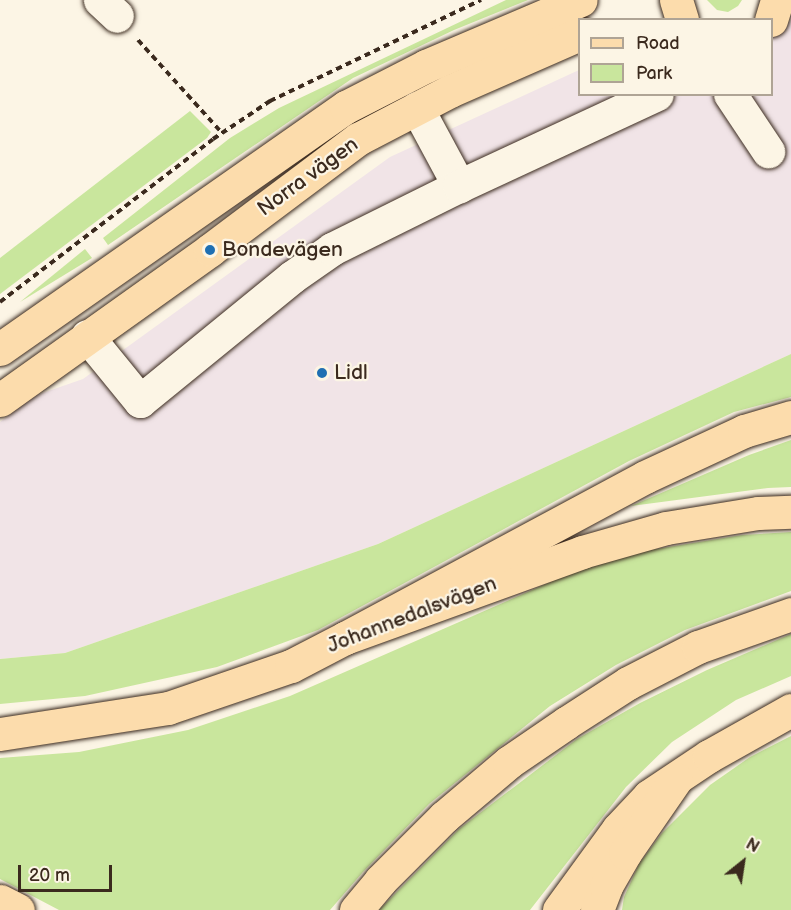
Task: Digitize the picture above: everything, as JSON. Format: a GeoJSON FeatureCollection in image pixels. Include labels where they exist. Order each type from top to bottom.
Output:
{"type":"FeatureCollection","features":[{"type":"Feature","properties":{"kind":"main road","name":"Norra vägen"},"geometry":{"type":"LineString","coordinates":[[0,349],[346,107],[426,66],[581,0]]}},
{"type":"Feature","properties":{"kind":"main road"},"geometry":{"type":"LineString","coordinates":[[676,0],[681,18]]}},
{"type":"Feature","properties":{"kind":"main road","name":"Norra vägen"},"geometry":{"type":"LineString","coordinates":[[0,400],[210,250],[358,140],[417,108],[578,34]]}},
{"type":"Feature","properties":{"kind":"main road"},"geometry":{"type":"LineString","coordinates":[[345,638],[645,477],[744,431],[791,417]]}},
{"type":"Feature","properties":{"kind":"main road","name":"Johannedalsvägen"},"geometry":{"type":"LineString","coordinates":[[0,734],[168,708],[291,666],[345,638],[582,552],[655,531],[758,513],[791,512]]}},
{"type":"Feature","properties":{"kind":"main road"},"geometry":{"type":"LineString","coordinates":[[356,910],[380,881],[444,817],[509,762],[566,723],[628,683],[698,647],[791,614]]}},
{"type":"Feature","properties":{"kind":"main road"},"geometry":{"type":"LineString","coordinates":[[559,910],[618,829],[649,796],[709,756],[791,710]]}},
{"type":"Feature","properties":{"kind":"main road"},"geometry":{"type":"LineString","coordinates":[[597,910],[606,886],[625,853],[676,778]]}},
{"type":"Feature","properties":{"kind":"main road"},"geometry":{"type":"LineString","coordinates":[[0,901],[18,910]]}},
{"type":"Feature","properties":{"kind":"lane"},"geometry":{"type":"LineString","coordinates":[[87,336],[140,401],[292,277],[332,249],[459,186],[653,96]]}},
{"type":"Feature","properties":{"kind":"lane"},"geometry":{"type":"LineString","coordinates":[[731,96],[768,151],[755,96]]}},
{"type":"Feature","properties":{"kind":"lane"},"geometry":{"type":"LineString","coordinates":[[417,108],[459,186]]}},
{"type":"Feature","properties":{"kind":"path"},"geometry":{"type":"LineString","coordinates":[[0,302],[222,133],[270,101],[482,0]]}},
{"type":"Feature","properties":{"kind":"path"},"geometry":{"type":"LineString","coordinates":[[108,8],[222,133]]}},
{"type":"Feature","properties":{"kind":"shaded area"},"geometry":{"type":"Polygon","coordinates":[[[791,20],[791,354],[378,544],[65,653],[0,659],[0,422],[34,396],[83,379],[390,157],[578,70],[578,96],[773,96],[773,36],[791,20]]]}},
{"type":"Feature","properties":{"kind":"green space"},"geometry":{"type":"Polygon","coordinates":[[[506,0],[528,0],[454,30],[353,78],[108,245],[103,238],[230,138],[279,108],[506,0]]]}},
{"type":"Feature","properties":{"kind":"green space"},"geometry":{"type":"Polygon","coordinates":[[[707,0],[742,0],[738,6],[728,12],[717,10],[707,0]]]}},
{"type":"Feature","properties":{"kind":"green space"},"geometry":{"type":"Polygon","coordinates":[[[190,111],[211,132],[207,138],[0,294],[0,258],[190,111]]]}},
{"type":"Feature","properties":{"kind":"green space"},"geometry":{"type":"Polygon","coordinates":[[[85,249],[92,258],[20,302],[85,249]]]}},
{"type":"Feature","properties":{"kind":"green space"},"geometry":{"type":"Polygon","coordinates":[[[791,354],[791,397],[734,412],[629,461],[318,630],[217,667],[85,696],[0,704],[0,659],[65,653],[378,544],[791,354]]]}},
{"type":"Feature","properties":{"kind":"green space"},"geometry":{"type":"Polygon","coordinates":[[[791,440],[791,487],[631,506],[749,455],[791,440]]]}},
{"type":"Feature","properties":{"kind":"green space"},"geometry":{"type":"Polygon","coordinates":[[[791,532],[791,591],[685,630],[616,665],[550,706],[429,804],[363,872],[330,910],[59,910],[0,879],[0,758],[79,752],[188,730],[290,696],[571,573],[650,550],[742,535],[791,532]]]}},
{"type":"Feature","properties":{"kind":"green space"},"geometry":{"type":"Polygon","coordinates":[[[791,634],[791,676],[736,700],[672,742],[626,787],[530,910],[379,910],[459,829],[577,739],[640,703],[707,670],[791,634]]]}},
{"type":"Feature","properties":{"kind":"green space"},"geometry":{"type":"Polygon","coordinates":[[[791,736],[791,910],[622,910],[624,897],[639,864],[662,833],[710,785],[750,757],[791,736]]]}},
{"type":"Feature","properties":{"kind":"place","name":"Bondevägen"},"geometry":{"type":"Point","coordinates":[210,250]}},
{"type":"Feature","properties":{"kind":"place","name":"Lidl"},"geometry":{"type":"Point","coordinates":[322,373]}}]}
